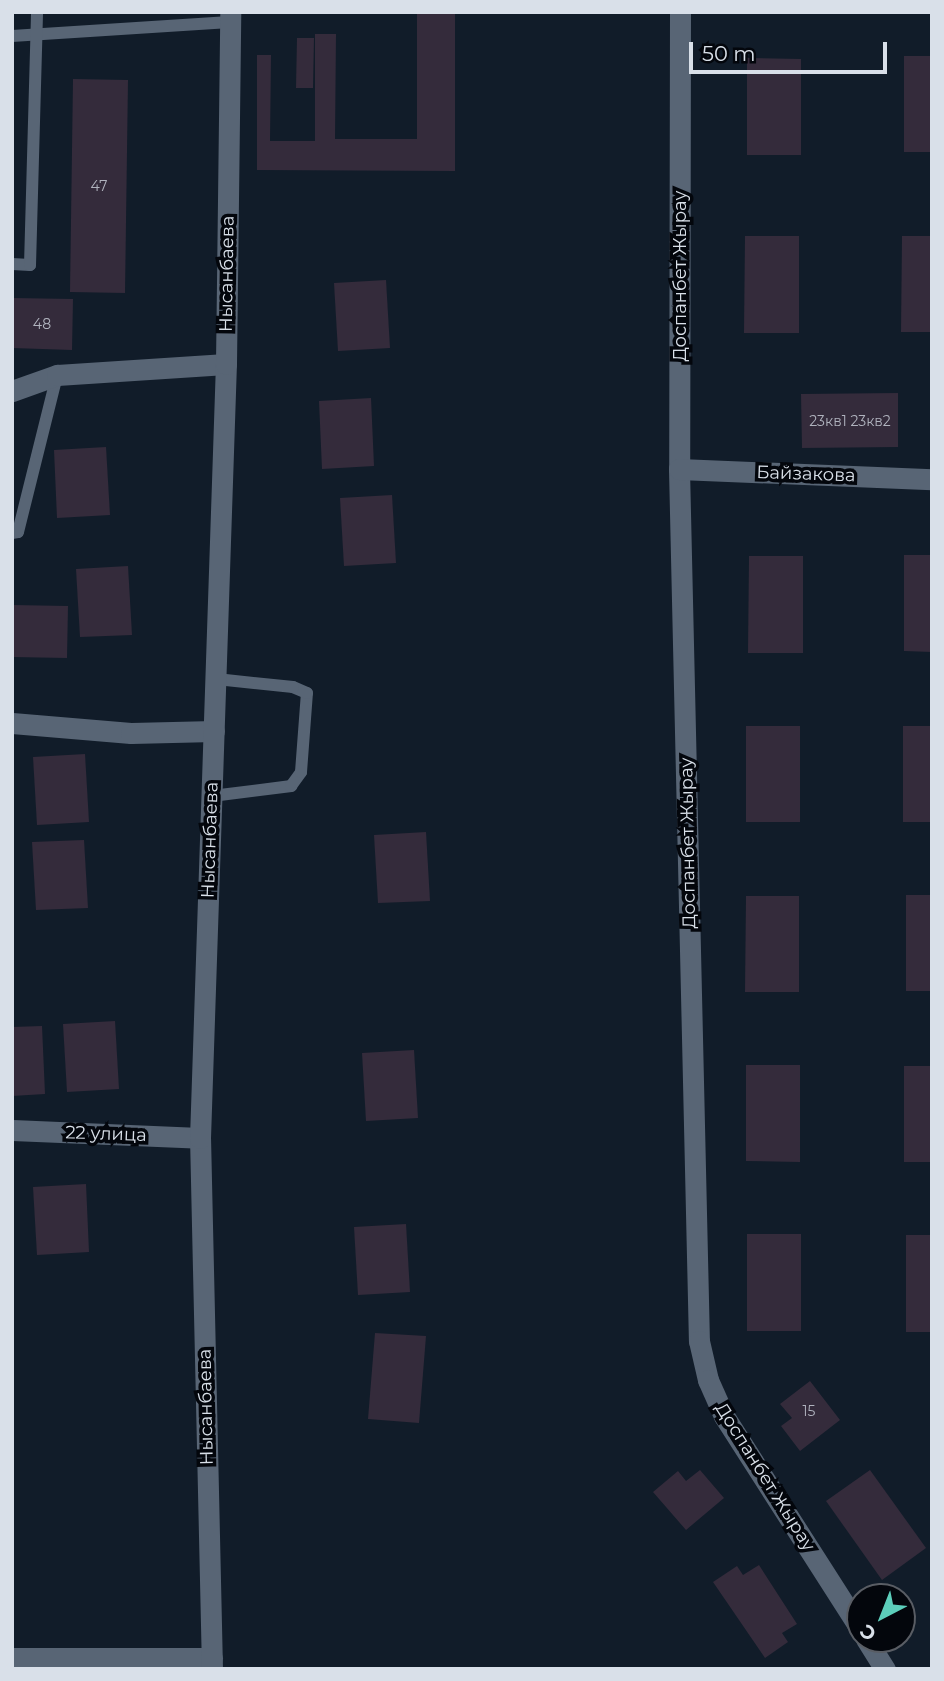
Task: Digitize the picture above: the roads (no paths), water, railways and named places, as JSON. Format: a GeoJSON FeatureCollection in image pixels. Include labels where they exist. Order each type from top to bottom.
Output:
{"type":"FeatureCollection","features":[{"type":"Feature","properties":{"kind":"street","name":"Доспанбет Жырау"},"geometry":{"type":"LineString","coordinates":[[680,12],[679,469],[699,1341],[708,1380],[724,1416],[846,1607]]}},
{"type":"Feature","properties":{"kind":"street","name":"Нысанбаева"},"geometry":{"type":"LineString","coordinates":[[212,1664],[200,1138],[226,364],[230,17]]}},
{"type":"Feature","properties":{"kind":"street"},"geometry":{"type":"LineString","coordinates":[[12,391],[57,375],[226,364]]}},
{"type":"Feature","properties":{"kind":"street","name":"Байзакова"},"geometry":{"type":"LineString","coordinates":[[679,469],[932,479]]}},
{"type":"Feature","properties":{"kind":"street"},"geometry":{"type":"LineString","coordinates":[[12,723],[131,733],[214,731]]}},
{"type":"Feature","properties":{"kind":"street","name":"22 улица"},"geometry":{"type":"LineString","coordinates":[[12,1130],[200,1138]]}},
{"type":"Feature","properties":{"kind":"street"},"geometry":{"type":"LineString","coordinates":[[875,1653],[885,1669]]}},
{"type":"Feature","properties":{"kind":"street"},"geometry":{"type":"LineString","coordinates":[[12,1658],[212,1664]]}},
{"type":"Feature","properties":{"kind":"lane"},"geometry":{"type":"LineString","coordinates":[[12,264],[30,265],[37,12]]}},
{"type":"Feature","properties":{"kind":"lane"},"geometry":{"type":"LineString","coordinates":[[12,36],[230,17]]}},
{"type":"Feature","properties":{"kind":"lane"},"geometry":{"type":"LineString","coordinates":[[12,533],[18,533],[57,375]]}},
{"type":"Feature","properties":{"kind":"lane"},"geometry":{"type":"LineString","coordinates":[[212,796],[291,786],[301,772],[307,693],[293,687],[216,679]]}}]}
